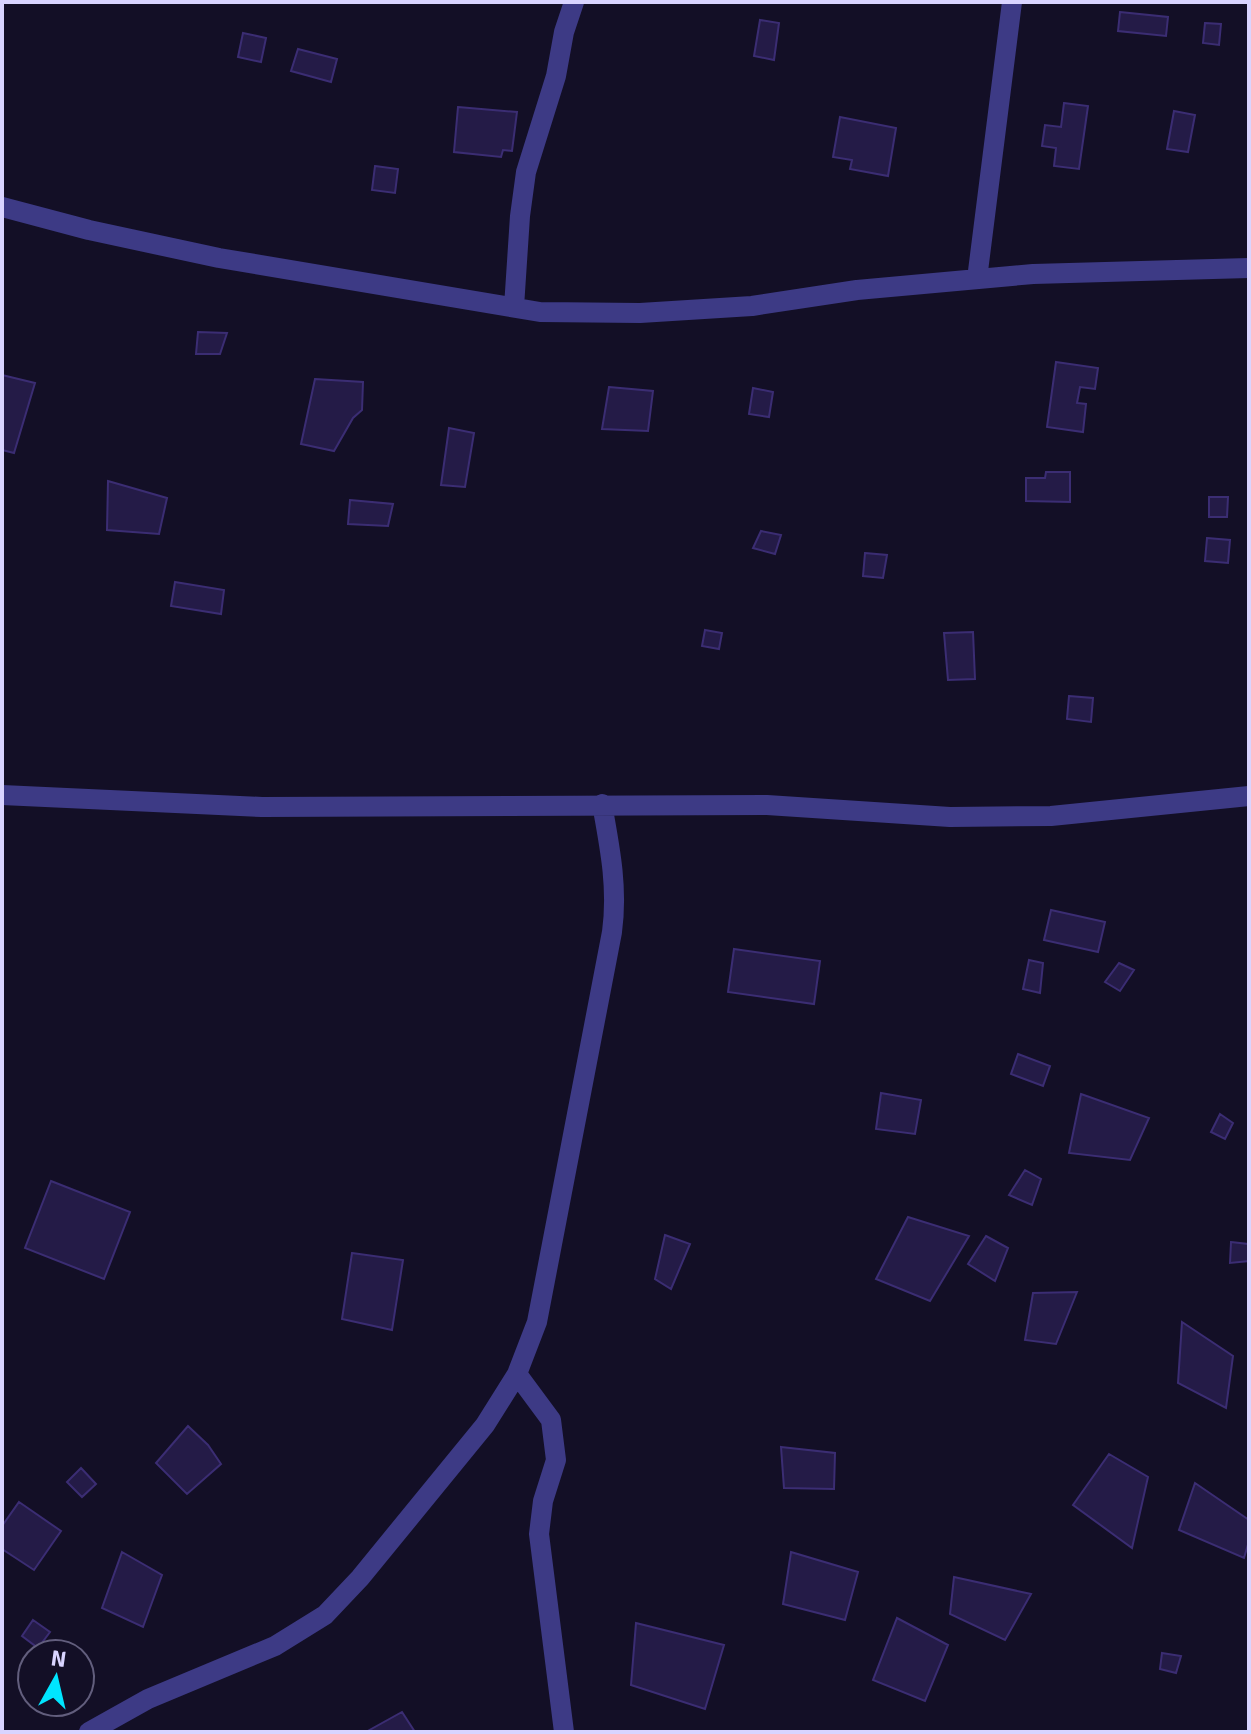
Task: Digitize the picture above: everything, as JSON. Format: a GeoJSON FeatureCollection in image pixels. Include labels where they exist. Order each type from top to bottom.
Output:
{"type":"FeatureCollection","features":[{"type":"Feature","properties":{"kind":"street"},"geometry":{"type":"LineString","coordinates":[[514,307],[526,172],[556,76],[564,32],[574,2]]}},
{"type":"Feature","properties":{"kind":"street"},"geometry":{"type":"LineString","coordinates":[[977,279],[1012,2]]}},
{"type":"Feature","properties":{"kind":"street"},"geometry":{"type":"LineString","coordinates":[[2,207],[89,230],[219,258],[540,312],[640,313],[752,306],[857,290],[977,279],[1077,272],[1249,268]]}},
{"type":"Feature","properties":{"kind":"street"},"geometry":{"type":"LineString","coordinates":[[2,795],[262,807],[767,805],[950,817],[1051,816],[1249,796]]}},
{"type":"Feature","properties":{"kind":"street"},"geometry":{"type":"LineString","coordinates":[[89,1732],[148,1699],[275,1646],[325,1615],[360,1578],[485,1425],[517,1374],[537,1322],[614,920],[615,877],[602,804]]}},
{"type":"Feature","properties":{"kind":"street"},"geometry":{"type":"LineString","coordinates":[[517,1374],[551,1420],[556,1460],[543,1501],[539,1534],[564,1732]]}},
{"type":"Feature","properties":{"kind":"building"},"geometry":{"type":"Polygon","coordinates":[[[1120,12],[1168,17],[1166,36],[1118,31],[1120,12]]]}},
{"type":"Feature","properties":{"kind":"building"},"geometry":{"type":"Polygon","coordinates":[[[760,20],[779,23],[774,60],[754,56],[760,20]]]}},
{"type":"Feature","properties":{"kind":"building"},"geometry":{"type":"Polygon","coordinates":[[[1205,23],[1221,24],[1219,45],[1203,43],[1205,23]]]}},
{"type":"Feature","properties":{"kind":"building"},"geometry":{"type":"Polygon","coordinates":[[[243,33],[266,38],[261,62],[238,57],[243,33]]]}},
{"type":"Feature","properties":{"kind":"building"},"geometry":{"type":"Polygon","coordinates":[[[298,49],[337,59],[331,82],[291,71],[298,49]]]}},
{"type":"Feature","properties":{"kind":"building"},"geometry":{"type":"Polygon","coordinates":[[[1064,103],[1088,106],[1079,169],[1054,166],[1056,148],[1042,146],[1045,125],[1061,127],[1064,103]]]}},
{"type":"Feature","properties":{"kind":"building"},"geometry":{"type":"Polygon","coordinates":[[[458,107],[517,112],[512,151],[503,150],[501,157],[454,152],[458,107]]]}},
{"type":"Feature","properties":{"kind":"building"},"geometry":{"type":"Polygon","coordinates":[[[1174,111],[1195,115],[1188,152],[1167,149],[1174,111]]]}},
{"type":"Feature","properties":{"kind":"building"},"geometry":{"type":"Polygon","coordinates":[[[840,117],[896,128],[888,176],[850,169],[852,160],[833,157],[840,117]]]}},
{"type":"Feature","properties":{"kind":"building"},"geometry":{"type":"Polygon","coordinates":[[[375,166],[398,169],[395,193],[372,190],[375,166]]]}},
{"type":"Feature","properties":{"kind":"building"},"geometry":{"type":"Polygon","coordinates":[[[198,332],[227,333],[220,354],[196,354],[198,332]]]}},
{"type":"Feature","properties":{"kind":"building"},"geometry":{"type":"Polygon","coordinates":[[[1056,362],[1098,368],[1095,389],[1080,387],[1077,403],[1086,404],[1083,432],[1047,427],[1056,362]]]}},
{"type":"Feature","properties":{"kind":"building"},"geometry":{"type":"Polygon","coordinates":[[[2,375],[35,383],[14,453],[2,450],[2,375]]]}},
{"type":"Feature","properties":{"kind":"building"},"geometry":{"type":"Polygon","coordinates":[[[315,379],[363,382],[362,410],[353,418],[334,451],[301,444],[315,379]]]}},
{"type":"Feature","properties":{"kind":"building"},"geometry":{"type":"Polygon","coordinates":[[[609,387],[653,391],[648,431],[602,429],[609,387]]]}},
{"type":"Feature","properties":{"kind":"building"},"geometry":{"type":"Polygon","coordinates":[[[753,388],[773,392],[769,417],[749,414],[753,388]]]}},
{"type":"Feature","properties":{"kind":"building"},"geometry":{"type":"Polygon","coordinates":[[[449,428],[474,433],[465,487],[441,485],[449,428]]]}},
{"type":"Feature","properties":{"kind":"building"},"geometry":{"type":"Polygon","coordinates":[[[1046,472],[1070,472],[1070,502],[1026,501],[1026,478],[1045,478],[1046,472]]]}},
{"type":"Feature","properties":{"kind":"building"},"geometry":{"type":"Polygon","coordinates":[[[108,481],[167,498],[159,534],[107,530],[108,481]]]}},
{"type":"Feature","properties":{"kind":"building"},"geometry":{"type":"Polygon","coordinates":[[[1209,497],[1228,497],[1227,517],[1209,517],[1209,497]]]}},
{"type":"Feature","properties":{"kind":"building"},"geometry":{"type":"Polygon","coordinates":[[[350,500],[393,504],[388,526],[348,524],[350,500]]]}},
{"type":"Feature","properties":{"kind":"building"},"geometry":{"type":"Polygon","coordinates":[[[761,531],[781,535],[775,554],[753,548],[761,531]]]}},
{"type":"Feature","properties":{"kind":"building"},"geometry":{"type":"Polygon","coordinates":[[[1207,538],[1230,540],[1228,563],[1205,561],[1207,538]]]}},
{"type":"Feature","properties":{"kind":"building"},"geometry":{"type":"Polygon","coordinates":[[[865,553],[887,555],[883,578],[863,576],[865,553]]]}},
{"type":"Feature","properties":{"kind":"building"},"geometry":{"type":"Polygon","coordinates":[[[175,582],[224,590],[221,614],[171,606],[175,582]]]}},
{"type":"Feature","properties":{"kind":"building"},"geometry":{"type":"Polygon","coordinates":[[[705,630],[722,633],[719,649],[702,646],[705,630]]]}},
{"type":"Feature","properties":{"kind":"building"},"geometry":{"type":"Polygon","coordinates":[[[973,632],[975,679],[948,680],[944,633],[973,632]]]}},
{"type":"Feature","properties":{"kind":"building"},"geometry":{"type":"Polygon","coordinates":[[[1069,696],[1093,698],[1091,722],[1067,719],[1069,696]]]}},
{"type":"Feature","properties":{"kind":"building"},"geometry":{"type":"Polygon","coordinates":[[[1051,910],[1105,922],[1098,952],[1044,940],[1051,910]]]}},
{"type":"Feature","properties":{"kind":"building"},"geometry":{"type":"Polygon","coordinates":[[[734,949],[820,961],[814,1004],[728,992],[734,949]]]}},
{"type":"Feature","properties":{"kind":"building"},"geometry":{"type":"Polygon","coordinates":[[[1029,960],[1043,963],[1040,993],[1023,989],[1029,960]]]}},
{"type":"Feature","properties":{"kind":"building"},"geometry":{"type":"Polygon","coordinates":[[[1119,963],[1134,970],[1120,991],[1105,982],[1119,963]]]}},
{"type":"Feature","properties":{"kind":"building"},"geometry":{"type":"Polygon","coordinates":[[[1018,1054],[1050,1066],[1043,1086],[1011,1074],[1018,1054]]]}},
{"type":"Feature","properties":{"kind":"building"},"geometry":{"type":"Polygon","coordinates":[[[881,1093],[921,1100],[915,1134],[876,1129],[881,1093]]]}},
{"type":"Feature","properties":{"kind":"building"},"geometry":{"type":"Polygon","coordinates":[[[1081,1094],[1149,1118],[1130,1160],[1069,1153],[1081,1094]]]}},
{"type":"Feature","properties":{"kind":"building"},"geometry":{"type":"Polygon","coordinates":[[[1220,1114],[1233,1123],[1225,1139],[1211,1132],[1220,1114]]]}},
{"type":"Feature","properties":{"kind":"building"},"geometry":{"type":"Polygon","coordinates":[[[1025,1170],[1041,1179],[1032,1205],[1009,1195],[1025,1170]]]}},
{"type":"Feature","properties":{"kind":"building"},"geometry":{"type":"Polygon","coordinates":[[[51,1181],[130,1212],[104,1279],[25,1248],[51,1181]]]}},
{"type":"Feature","properties":{"kind":"building"},"geometry":{"type":"Polygon","coordinates":[[[908,1217],[969,1236],[930,1301],[876,1279],[908,1217]]]}},
{"type":"Feature","properties":{"kind":"building"},"geometry":{"type":"Polygon","coordinates":[[[665,1235],[690,1244],[671,1289],[655,1279],[665,1235]]]}},
{"type":"Feature","properties":{"kind":"building"},"geometry":{"type":"Polygon","coordinates":[[[986,1236],[1008,1248],[995,1281],[968,1264],[986,1236]]]}},
{"type":"Feature","properties":{"kind":"building"},"geometry":{"type":"Polygon","coordinates":[[[1231,1242],[1248,1244],[1249,1261],[1230,1263],[1231,1242]]]}},
{"type":"Feature","properties":{"kind":"building"},"geometry":{"type":"Polygon","coordinates":[[[352,1253],[403,1260],[392,1330],[342,1319],[352,1253]]]}},
{"type":"Feature","properties":{"kind":"building"},"geometry":{"type":"Polygon","coordinates":[[[1077,1292],[1056,1344],[1025,1340],[1033,1293],[1077,1292]]]}},
{"type":"Feature","properties":{"kind":"building"},"geometry":{"type":"Polygon","coordinates":[[[1182,1322],[1233,1356],[1226,1408],[1178,1383],[1182,1322]]]}},
{"type":"Feature","properties":{"kind":"building"},"geometry":{"type":"Polygon","coordinates":[[[188,1426],[208,1445],[221,1464],[187,1494],[156,1463],[188,1426]]]}},
{"type":"Feature","properties":{"kind":"building"},"geometry":{"type":"Polygon","coordinates":[[[781,1447],[835,1453],[834,1489],[784,1488],[781,1447]]]}},
{"type":"Feature","properties":{"kind":"building"},"geometry":{"type":"Polygon","coordinates":[[[1109,1454],[1148,1477],[1132,1548],[1073,1505],[1109,1454]]]}},
{"type":"Feature","properties":{"kind":"building"},"geometry":{"type":"Polygon","coordinates":[[[81,1468],[96,1484],[82,1497],[67,1482],[81,1468]]]}},
{"type":"Feature","properties":{"kind":"building"},"geometry":{"type":"Polygon","coordinates":[[[1195,1483],[1249,1520],[1249,1541],[1244,1558],[1179,1530],[1195,1483]]]}},
{"type":"Feature","properties":{"kind":"building"},"geometry":{"type":"Polygon","coordinates":[[[19,1502],[61,1531],[34,1570],[2,1549],[2,1526],[19,1502]]]}},
{"type":"Feature","properties":{"kind":"building"},"geometry":{"type":"Polygon","coordinates":[[[122,1552],[162,1575],[143,1627],[102,1608],[122,1552]]]}},
{"type":"Feature","properties":{"kind":"building"},"geometry":{"type":"Polygon","coordinates":[[[791,1552],[858,1572],[845,1620],[783,1604],[791,1552]]]}},
{"type":"Feature","properties":{"kind":"building"},"geometry":{"type":"Polygon","coordinates":[[[954,1577],[1031,1594],[1005,1640],[950,1614],[954,1577]]]}},
{"type":"Feature","properties":{"kind":"building"},"geometry":{"type":"Polygon","coordinates":[[[897,1618],[948,1645],[925,1701],[873,1680],[897,1618]]]}},
{"type":"Feature","properties":{"kind":"building"},"geometry":{"type":"Polygon","coordinates":[[[33,1620],[50,1632],[46,1638],[22,1636],[33,1620]]]}},
{"type":"Feature","properties":{"kind":"building"},"geometry":{"type":"Polygon","coordinates":[[[636,1623],[724,1645],[705,1709],[631,1685],[636,1623]]]}},
{"type":"Feature","properties":{"kind":"building"},"geometry":{"type":"Polygon","coordinates":[[[1162,1653],[1181,1656],[1176,1673],[1160,1669],[1162,1653]]]}},
{"type":"Feature","properties":{"kind":"building"},"geometry":{"type":"Polygon","coordinates":[[[402,1712],[415,1732],[366,1732],[402,1712]]]}}]}
